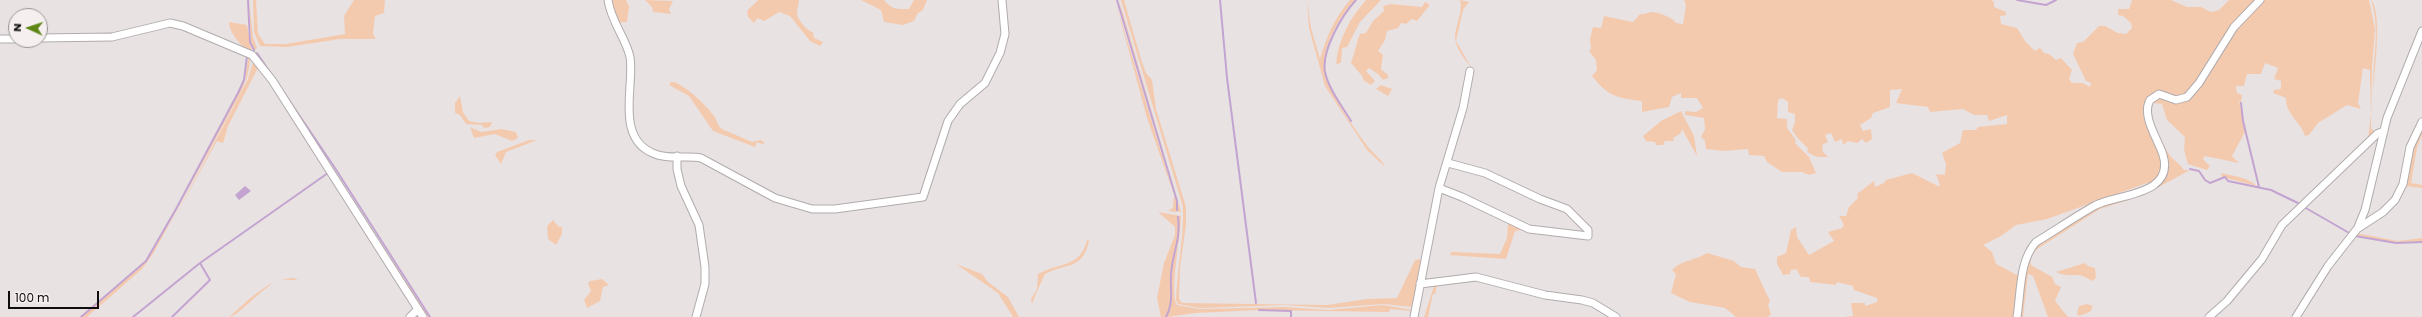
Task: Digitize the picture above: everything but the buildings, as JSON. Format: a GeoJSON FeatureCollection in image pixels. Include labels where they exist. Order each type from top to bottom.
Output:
{"type":"FeatureCollection","features":[{"type":"Feature","properties":{"kind":"street"},"geometry":{"type":"LineString","coordinates":[[608,0],[611,16],[630,56],[628,109],[636,135],[645,148],[655,154],[701,158],[775,198],[812,209],[835,209],[923,198],[948,121],[960,104],[984,83],[1000,53],[1005,34],[1002,0]]}},
{"type":"Feature","properties":{"kind":"street"},"geometry":{"type":"LineString","coordinates":[[2017,317],[2025,260],[2029,249],[2036,242],[2093,207],[2103,202],[2141,192],[2158,181],[2163,173],[2165,161],[2148,112],[2150,100],[2159,94],[2176,100],[2187,97],[2199,83],[2230,31],[2260,0]]}},
{"type":"Feature","properties":{"kind":"street"},"geometry":{"type":"LineString","coordinates":[[48,38],[112,37],[170,23],[183,26],[252,55],[272,80],[423,317]]}},
{"type":"Feature","properties":{"kind":"street"},"geometry":{"type":"LineString","coordinates":[[2296,317],[2328,266],[2357,229],[2364,215],[2384,131],[2422,31]]}},
{"type":"Feature","properties":{"kind":"street"},"geometry":{"type":"LineString","coordinates":[[1414,317],[1439,188],[1448,163],[1463,108],[1470,70]]}},
{"type":"Feature","properties":{"kind":"street"},"geometry":{"type":"LineString","coordinates":[[2357,229],[2383,212],[2394,200],[2403,184],[2410,146],[2422,122]]}},
{"type":"Feature","properties":{"kind":"street"},"geometry":{"type":"LineString","coordinates":[[2209,317],[2227,301],[2262,259],[2282,225],[2322,185],[2377,134],[2384,131]]}},
{"type":"Feature","properties":{"kind":"street"},"geometry":{"type":"LineString","coordinates":[[677,156],[677,169],[681,186],[699,225],[705,267],[705,284],[696,317]]}},
{"type":"Feature","properties":{"kind":"street"},"geometry":{"type":"LineString","coordinates":[[1439,188],[1462,197],[1530,229],[1588,236],[1588,230],[1567,209],[1540,199],[1484,173],[1448,163]]}},
{"type":"Feature","properties":{"kind":"street"},"geometry":{"type":"LineString","coordinates":[[1420,284],[1476,277],[1545,295],[1582,300],[1616,317]]}},
{"type":"Feature","properties":{"kind":"street"},"geometry":{"type":"LineString","coordinates":[[410,317],[418,309]]}},
{"type":"Feature","properties":{"kind":"shaded area"},"geometry":{"type":"Polygon","coordinates":[[[249,0],[253,37],[257,48],[255,50],[251,42],[249,0]]]}},
{"type":"Feature","properties":{"kind":"shaded area"},"geometry":{"type":"Polygon","coordinates":[[[253,0],[256,0],[258,34],[265,44],[286,44],[345,34],[344,16],[354,0],[385,0],[384,13],[375,16],[373,34],[376,39],[340,39],[287,47],[260,46],[254,32],[253,0]]]}},
{"type":"Feature","properties":{"kind":"shaded area"},"geometry":{"type":"Polygon","coordinates":[[[610,0],[626,0],[629,6],[627,22],[617,23],[610,0]]]}},
{"type":"Feature","properties":{"kind":"shaded area"},"geometry":{"type":"Polygon","coordinates":[[[645,0],[673,1],[669,9],[671,14],[653,12],[652,7],[645,0]]]}},
{"type":"Feature","properties":{"kind":"shaded area"},"geometry":{"type":"Polygon","coordinates":[[[758,0],[799,0],[797,16],[806,28],[813,32],[814,38],[823,42],[820,46],[810,41],[790,16],[779,12],[764,21],[758,18],[754,23],[748,17],[747,11],[758,0]]]}},
{"type":"Feature","properties":{"kind":"shaded area"},"geometry":{"type":"Polygon","coordinates":[[[861,0],[884,0],[892,7],[898,9],[909,9],[914,0],[927,0],[923,10],[918,13],[914,21],[903,25],[884,22],[881,10],[861,0]]]}},
{"type":"Feature","properties":{"kind":"shaded area"},"geometry":{"type":"Polygon","coordinates":[[[1115,0],[1176,201],[1177,212],[1168,211],[1173,208],[1174,195],[1147,118],[1115,0]]]}},
{"type":"Feature","properties":{"kind":"shaded area"},"geometry":{"type":"Polygon","coordinates":[[[1118,0],[1123,13],[1169,172],[1118,0]]]}},
{"type":"Feature","properties":{"kind":"shaded area"},"geometry":{"type":"Polygon","coordinates":[[[1121,0],[1124,0],[1146,73],[1152,80],[1156,109],[1186,207],[1186,225],[1180,268],[1179,299],[1182,303],[1327,305],[1367,299],[1397,298],[1415,260],[1423,259],[1412,307],[1383,304],[1328,308],[1285,305],[1200,308],[1178,304],[1176,300],[1183,207],[1121,0]]]}},
{"type":"Feature","properties":{"kind":"shaded area"},"geometry":{"type":"Polygon","coordinates":[[[1307,0],[1311,28],[1320,59],[1325,43],[1335,21],[1350,0],[1355,0],[1338,22],[1329,41],[1324,59],[1325,76],[1335,97],[1356,131],[1385,167],[1367,150],[1325,86],[1309,28],[1307,0]]]}},
{"type":"Feature","properties":{"kind":"shaded area"},"geometry":{"type":"Polygon","coordinates":[[[1366,0],[1381,0],[1360,22],[1347,47],[1342,48],[1341,63],[1336,64],[1342,38],[1355,14],[1366,0]]]}},
{"type":"Feature","properties":{"kind":"shaded area"},"geometry":{"type":"Polygon","coordinates":[[[1460,0],[1469,2],[1463,10],[1456,41],[1471,67],[1460,53],[1456,43],[1455,38],[1461,6],[1460,0]]]}},
{"type":"Feature","properties":{"kind":"shaded area"},"geometry":{"type":"Polygon","coordinates":[[[1684,0],[1991,0],[1994,2],[1994,7],[2006,12],[2006,15],[2000,16],[2001,24],[2017,28],[2025,41],[2035,51],[2040,48],[2044,53],[2049,54],[2056,60],[2061,58],[2072,70],[2069,79],[2072,83],[2083,83],[2090,87],[2091,83],[2086,81],[2073,54],[2077,43],[2083,42],[2099,26],[2105,26],[2118,33],[2126,34],[2132,28],[2131,23],[2123,16],[2118,15],[2118,9],[2129,9],[2132,0],[2171,0],[2187,7],[2201,7],[2211,12],[2219,10],[2229,0],[2258,0],[2197,82],[2183,98],[2164,93],[2147,102],[2161,152],[2162,173],[2149,186],[2149,183],[2147,183],[2047,219],[2016,225],[2001,236],[1983,245],[1992,252],[1996,264],[2017,275],[2026,252],[2015,317],[1843,317],[1853,316],[1851,303],[1865,303],[1865,306],[1877,302],[1877,298],[1854,290],[1853,286],[1837,282],[1836,285],[1810,282],[1809,277],[1801,277],[1796,269],[1791,270],[1790,274],[1783,275],[1777,264],[1777,257],[1786,253],[1791,230],[1796,227],[1797,237],[1809,255],[1834,241],[1828,232],[1842,228],[1844,225],[1839,216],[1846,216],[1849,207],[1858,198],[1857,194],[1874,181],[1875,187],[1884,183],[1886,180],[1912,173],[1938,186],[1940,185],[1936,174],[1945,175],[1946,164],[1942,153],[1960,143],[1963,130],[1976,130],[1978,127],[2007,124],[2007,115],[1989,121],[1987,115],[1974,115],[1963,109],[1930,112],[1928,107],[1896,103],[1902,89],[1890,90],[1890,107],[1873,113],[1871,118],[1860,125],[1863,131],[1871,129],[1872,139],[1866,143],[1862,139],[1857,143],[1848,141],[1843,145],[1842,139],[1835,142],[1831,133],[1825,135],[1828,142],[1822,145],[1823,152],[1828,157],[1817,157],[1807,152],[1808,149],[1792,130],[1795,122],[1795,114],[1788,112],[1788,102],[1782,98],[1778,100],[1777,118],[1787,119],[1787,128],[1796,140],[1795,143],[1809,157],[1816,173],[1809,175],[1802,172],[1782,172],[1767,162],[1764,156],[1749,155],[1748,149],[1724,151],[1706,149],[1705,141],[1701,137],[1705,129],[1704,118],[1685,115],[1685,111],[1696,112],[1703,108],[1697,98],[1681,98],[1681,93],[1672,97],[1669,107],[1642,112],[1642,101],[1625,99],[1613,95],[1603,88],[1592,76],[1597,70],[1596,60],[1589,51],[1591,49],[1590,39],[1593,27],[1601,28],[1604,16],[1633,22],[1640,14],[1653,12],[1669,17],[1676,23],[1683,24],[1686,5],[1684,0]]]}},
{"type":"Feature","properties":{"kind":"shaded area"},"geometry":{"type":"Polygon","coordinates":[[[2261,0],[2369,0],[2375,29],[2372,67],[2371,128],[2375,133],[2368,140],[2371,113],[2370,70],[2363,68],[2358,103],[2361,109],[2347,105],[2318,123],[2309,135],[2305,136],[2288,109],[2286,98],[2273,93],[2274,90],[2281,89],[2281,81],[2274,79],[2278,68],[2265,63],[2261,74],[2247,74],[2244,86],[2236,86],[2237,93],[2242,95],[2241,103],[2239,101],[2246,130],[2232,156],[2239,163],[2205,156],[2203,159],[2210,166],[2207,170],[2188,164],[2184,150],[2185,137],[2167,120],[2162,104],[2153,103],[2152,115],[2162,143],[2171,156],[2184,170],[2190,170],[2144,195],[2100,209],[2037,249],[2030,258],[2031,265],[2052,277],[2055,284],[2061,287],[2055,301],[2068,317],[2048,317],[2033,276],[2028,274],[2023,317],[2018,317],[2030,250],[2093,208],[2142,193],[2165,170],[2149,112],[2153,97],[2183,101],[2223,46],[2261,0]]]}},
{"type":"Feature","properties":{"kind":"shaded area"},"geometry":{"type":"Polygon","coordinates":[[[2371,0],[2375,7],[2377,17],[2373,93],[2376,34],[2374,11],[2371,0]]]}},
{"type":"Feature","properties":{"kind":"shaded area"},"geometry":{"type":"Polygon","coordinates":[[[1425,2],[1430,5],[1417,21],[1412,19],[1406,24],[1401,23],[1398,28],[1387,31],[1385,40],[1378,51],[1383,55],[1381,69],[1388,75],[1388,78],[1383,80],[1378,74],[1369,68],[1366,71],[1375,81],[1371,85],[1363,80],[1363,77],[1351,63],[1360,34],[1366,33],[1373,21],[1384,11],[1383,6],[1391,4],[1422,7],[1425,2]]]}},
{"type":"Feature","properties":{"kind":"shaded area"},"geometry":{"type":"Polygon","coordinates":[[[229,22],[247,25],[252,52],[237,40],[231,31],[229,22]]]}},
{"type":"Feature","properties":{"kind":"shaded area"},"geometry":{"type":"Polygon","coordinates":[[[256,52],[429,317],[425,317],[254,54],[256,52]]]}},
{"type":"Feature","properties":{"kind":"shaded area"},"geometry":{"type":"Polygon","coordinates":[[[248,57],[250,58],[248,75],[242,90],[153,254],[142,269],[87,317],[82,317],[146,261],[177,209],[245,81],[248,57]]]}},
{"type":"Feature","properties":{"kind":"shaded area"},"geometry":{"type":"Polygon","coordinates":[[[253,62],[259,66],[228,126],[223,143],[217,141],[171,224],[248,79],[253,62]]]}},
{"type":"Feature","properties":{"kind":"shaded area"},"geometry":{"type":"Polygon","coordinates":[[[671,82],[681,85],[696,97],[714,116],[722,129],[752,142],[761,140],[765,143],[762,144],[757,142],[755,147],[713,131],[689,96],[669,85],[671,82]]]}},
{"type":"Feature","properties":{"kind":"shaded area"},"geometry":{"type":"Polygon","coordinates":[[[1381,85],[1392,89],[1388,96],[1376,89],[1381,85]]]}},
{"type":"Feature","properties":{"kind":"shaded area"},"geometry":{"type":"Polygon","coordinates":[[[460,96],[463,112],[469,121],[479,123],[492,122],[490,127],[484,128],[482,125],[466,124],[460,115],[455,113],[455,103],[460,96]]]}},
{"type":"Feature","properties":{"kind":"shaded area"},"geometry":{"type":"Polygon","coordinates":[[[1681,111],[1694,136],[1697,156],[1682,129],[1681,133],[1673,138],[1674,141],[1665,141],[1663,145],[1656,145],[1655,142],[1646,141],[1643,136],[1661,121],[1681,111]]]}},
{"type":"Feature","properties":{"kind":"shaded area"},"geometry":{"type":"Polygon","coordinates":[[[2422,125],[2422,135],[2417,148],[2411,183],[2422,185],[2422,188],[2405,186],[2396,200],[2409,153],[2422,125]]]}},
{"type":"Feature","properties":{"kind":"shaded area"},"geometry":{"type":"Polygon","coordinates":[[[470,127],[481,132],[501,129],[516,132],[518,138],[512,141],[495,134],[474,138],[470,127]]]}},
{"type":"Feature","properties":{"kind":"shaded area"},"geometry":{"type":"Polygon","coordinates":[[[529,140],[537,140],[506,152],[501,164],[495,155],[497,152],[529,140]]]}},
{"type":"Feature","properties":{"kind":"shaded area"},"geometry":{"type":"Polygon","coordinates":[[[2221,173],[2244,179],[2257,186],[2222,177],[2221,173]]]}},
{"type":"Feature","properties":{"kind":"shaded area"},"geometry":{"type":"Polygon","coordinates":[[[245,186],[251,191],[239,200],[235,195],[245,186]]]}},
{"type":"Feature","properties":{"kind":"shaded area"},"geometry":{"type":"Polygon","coordinates":[[[1178,202],[1181,212],[1178,212],[1178,202]]]}},
{"type":"Feature","properties":{"kind":"shaded area"},"geometry":{"type":"Polygon","coordinates":[[[1158,212],[1181,216],[1174,289],[1177,305],[1200,309],[1285,307],[1328,310],[1383,305],[1412,310],[1413,317],[1410,317],[1410,311],[1390,309],[1389,312],[1259,310],[1196,313],[1167,317],[1170,309],[1165,317],[1161,317],[1157,298],[1164,263],[1175,235],[1175,227],[1158,212]],[[1178,216],[1178,239],[1179,224],[1178,216]],[[1174,257],[1170,274],[1171,303],[1171,281],[1174,257]]]}},
{"type":"Feature","properties":{"kind":"shaded area"},"geometry":{"type":"Polygon","coordinates":[[[553,220],[559,227],[562,227],[562,234],[556,245],[548,239],[547,226],[553,220]]]}},
{"type":"Feature","properties":{"kind":"shaded area"},"geometry":{"type":"Polygon","coordinates":[[[1508,222],[1528,229],[1515,231],[1506,259],[1449,255],[1452,252],[1500,254],[1507,238],[1508,222]]]}},
{"type":"Feature","properties":{"kind":"shaded area"},"geometry":{"type":"Polygon","coordinates":[[[2356,233],[2398,241],[2422,238],[2422,241],[2397,242],[2380,241],[2355,235],[2356,233]]]}},
{"type":"Feature","properties":{"kind":"shaded area"},"geometry":{"type":"Polygon","coordinates":[[[1087,240],[1089,241],[1083,257],[1073,264],[1045,274],[1032,306],[1031,299],[1037,289],[1038,274],[1074,260],[1084,249],[1087,240]]]}},
{"type":"Feature","properties":{"kind":"shaded area"},"geometry":{"type":"Polygon","coordinates":[[[1707,253],[1734,261],[1741,267],[1755,269],[1770,301],[1768,305],[1771,314],[1768,317],[1736,317],[1725,308],[1690,302],[1671,293],[1676,274],[1672,270],[1684,262],[1707,253]]]}},
{"type":"Feature","properties":{"kind":"shaded area"},"geometry":{"type":"Polygon","coordinates":[[[2085,263],[2088,266],[2095,268],[2096,278],[2092,281],[2086,277],[2078,275],[2066,275],[2056,272],[2085,263]]]}},
{"type":"Feature","properties":{"kind":"shaded area"},"geometry":{"type":"Polygon","coordinates":[[[956,264],[982,274],[988,282],[1008,297],[1019,317],[1013,317],[998,293],[956,264]]]}},
{"type":"Feature","properties":{"kind":"shaded area"},"geometry":{"type":"Polygon","coordinates":[[[294,278],[298,280],[296,280],[282,280],[294,278]]]}},
{"type":"Feature","properties":{"kind":"shaded area"},"geometry":{"type":"Polygon","coordinates":[[[602,279],[609,285],[603,287],[600,301],[587,308],[584,300],[591,291],[588,283],[590,281],[602,279]]]}},
{"type":"Feature","properties":{"kind":"shaded area"},"geometry":{"type":"Polygon","coordinates":[[[271,284],[234,315],[229,317],[251,298],[271,284]]]}},
{"type":"Feature","properties":{"kind":"shaded area"},"geometry":{"type":"Polygon","coordinates":[[[1434,286],[1437,286],[1435,294],[1433,294],[1428,317],[1424,317],[1434,286]]]}},
{"type":"Feature","properties":{"kind":"shaded area"},"geometry":{"type":"Polygon","coordinates":[[[2087,304],[2093,306],[2090,312],[2079,316],[2077,314],[2079,306],[2087,304]]]}},
{"type":"Feature","properties":{"kind":"waterway"},"geometry":{"type":"LineString","coordinates":[[248,0],[250,42],[254,50]]}},
{"type":"Feature","properties":{"kind":"waterway"},"geometry":{"type":"LineString","coordinates":[[1117,0],[1177,201],[1177,210]]}},
{"type":"Feature","properties":{"kind":"waterway"},"geometry":{"type":"LineString","coordinates":[[1220,0],[1227,78],[1256,303]]}},
{"type":"Feature","properties":{"kind":"waterway"},"geometry":{"type":"LineString","coordinates":[[1351,121],[1329,85],[1325,72],[1325,63],[1329,44],[1339,24],[1356,0]]}},
{"type":"Feature","properties":{"kind":"waterway"},"geometry":{"type":"LineString","coordinates":[[2017,0],[2046,5],[2056,0]]}},
{"type":"Feature","properties":{"kind":"waterway"},"geometry":{"type":"LineString","coordinates":[[257,53],[335,168],[430,317]]}},
{"type":"Feature","properties":{"kind":"waterway"},"geometry":{"type":"LineString","coordinates":[[81,317],[146,261],[176,209],[238,93],[244,80],[247,56]]}},
{"type":"Feature","properties":{"kind":"waterway"},"geometry":{"type":"LineString","coordinates":[[2241,103],[2243,121],[2259,187]]}},
{"type":"Feature","properties":{"kind":"waterway"},"geometry":{"type":"LineString","coordinates":[[2190,169],[2199,171],[2205,180],[2210,183],[2225,177],[2228,181],[2271,190],[2300,204]]}},
{"type":"Feature","properties":{"kind":"waterway"},"geometry":{"type":"LineString","coordinates":[[133,317],[200,263],[328,173]]}},
{"type":"Feature","properties":{"kind":"waterway"},"geometry":{"type":"LineString","coordinates":[[2304,207],[2351,234]]}},
{"type":"Feature","properties":{"kind":"waterway"},"geometry":{"type":"LineString","coordinates":[[1166,317],[1171,302],[1171,275],[1179,226],[1178,217]]}},
{"type":"Feature","properties":{"kind":"waterway"},"geometry":{"type":"LineString","coordinates":[[2355,236],[2396,243],[2422,242]]}},
{"type":"Feature","properties":{"kind":"waterway"},"geometry":{"type":"LineString","coordinates":[[172,317],[210,280],[200,263]]}},
{"type":"Feature","properties":{"kind":"waterway"},"geometry":{"type":"LineString","coordinates":[[1259,310],[1291,311],[1291,317]]}}]}
